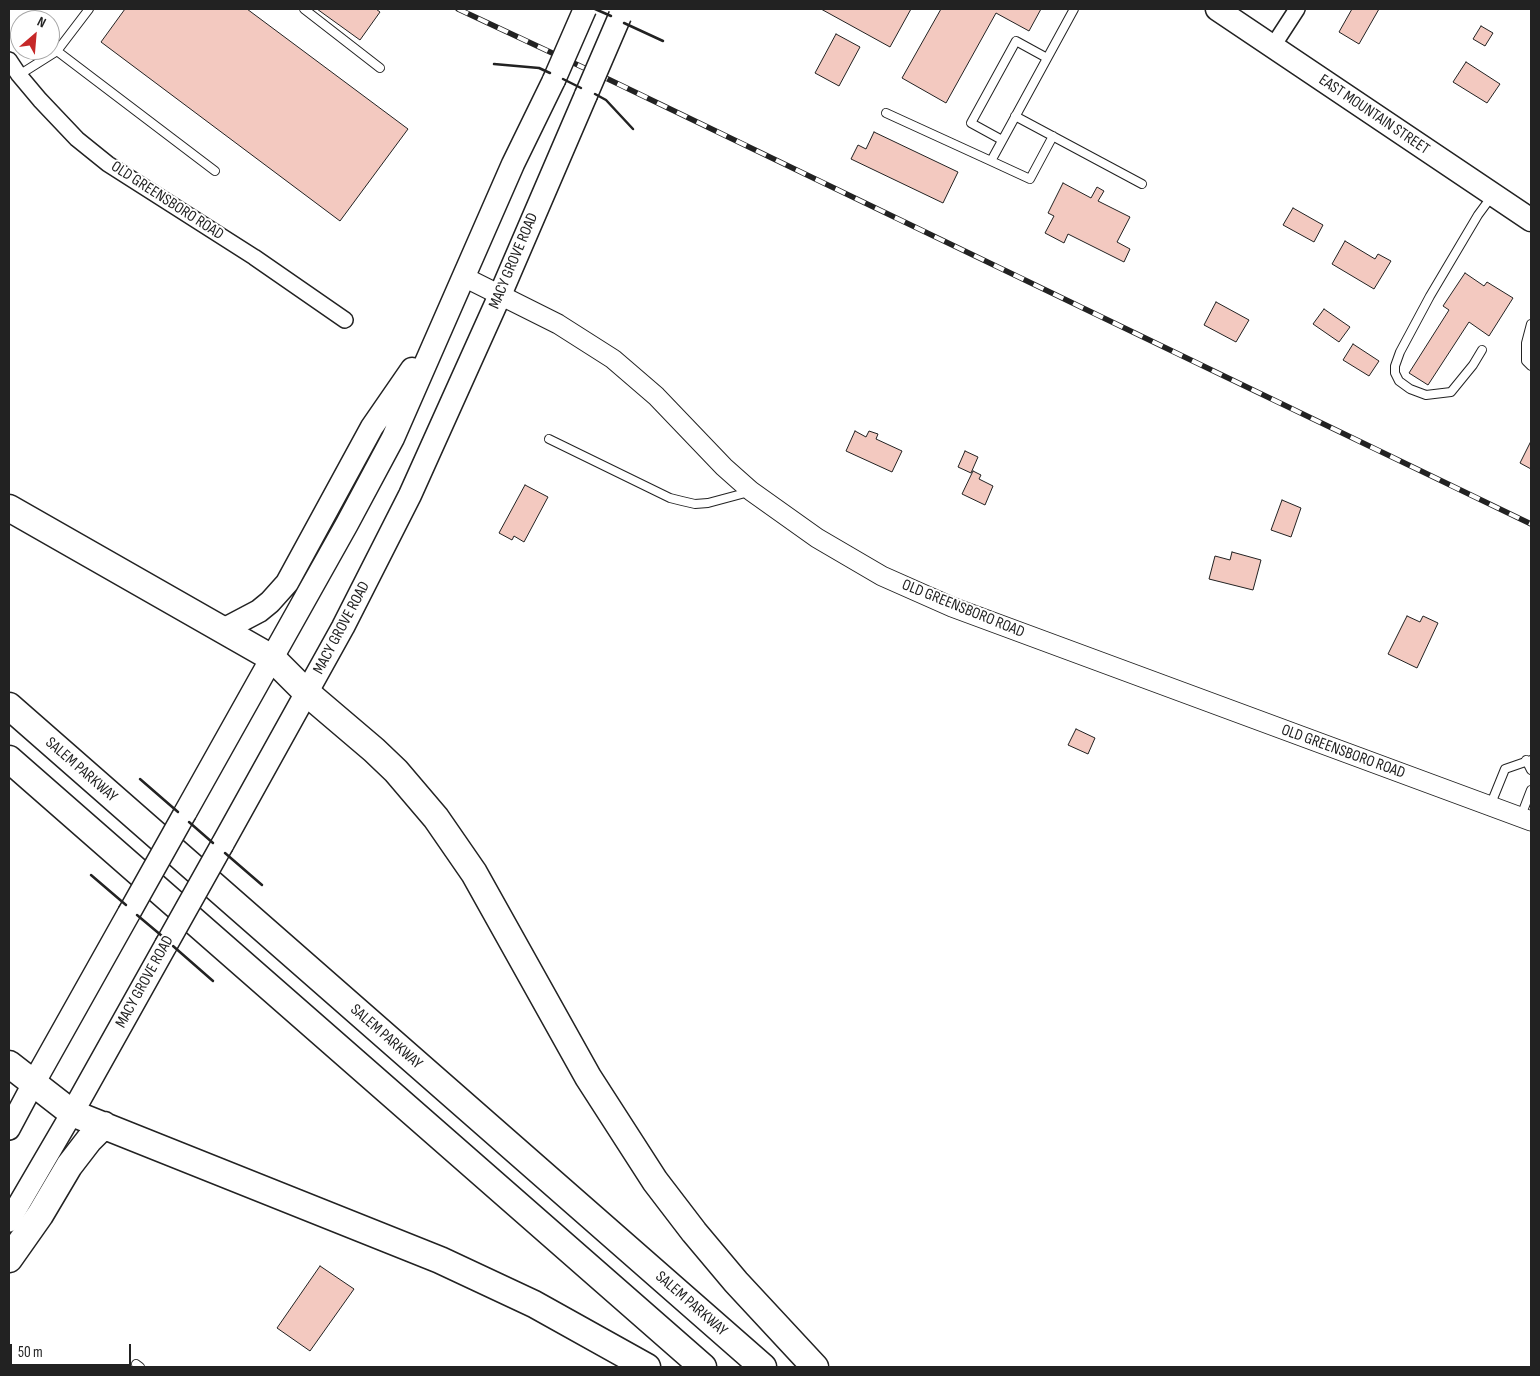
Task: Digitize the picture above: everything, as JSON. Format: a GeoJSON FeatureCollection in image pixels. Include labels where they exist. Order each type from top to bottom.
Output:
{"type":"FeatureCollection","features":[{"type":"Feature","properties":{"kind":"highway"},"geometry":{"type":"LineString","coordinates":[[9,508],[272,658],[307,693],[374,750],[401,777],[436,818],[474,873],[588,1077],[655,1180],[694,1232],[736,1282],[814,1367]]}},
{"type":"Feature","properties":{"kind":"highway","name":"SALEM PARKWAY"},"geometry":{"type":"LineString","coordinates":[[9,706],[763,1367]]}},
{"type":"Feature","properties":{"kind":"highway"},"geometry":{"type":"LineString","coordinates":[[9,759],[703,1367]]}},
{"type":"Feature","properties":{"kind":"highway"},"geometry":{"type":"LineString","coordinates":[[9,1064],[72,1112],[440,1260],[534,1304],[647,1367]]}},
{"type":"Feature","properties":{"kind":"highway"},"geometry":{"type":"LineString","coordinates":[[9,1259],[40,1215],[69,1166],[89,1140],[104,1125]]}},
{"type":"Feature","properties":{"kind":"main road"},"geometry":{"type":"LineString","coordinates":[[9,1129],[347,524],[393,438],[512,164],[554,80],[585,9]]}},
{"type":"Feature","properties":{"kind":"main road","name":"EAST MOUNTAIN STREET"},"geometry":{"type":"LineString","coordinates":[[1217,9],[1531,220]]}},
{"type":"Feature","properties":{"kind":"main road","name":"MACY GROVE ROAD"},"geometry":{"type":"LineString","coordinates":[[9,1221],[222,845],[367,581],[410,495],[500,295],[622,12]]}},
{"type":"Feature","properties":{"kind":"main road"},"geometry":{"type":"LineString","coordinates":[[223,630],[259,611],[287,583],[372,427],[440,329]]}},
{"type":"Feature","properties":{"kind":"street"},"geometry":{"type":"LineString","coordinates":[[1273,46],[1297,9]]}},
{"type":"Feature","properties":{"kind":"street","name":"OLD GREENSBORO ROAD"},"geometry":{"type":"LineString","coordinates":[[9,60],[40,100],[77,139],[108,164],[254,257],[345,320]]}},
{"type":"Feature","properties":{"kind":"street","name":"OLD GREENSBORO ROAD"},"geometry":{"type":"LineString","coordinates":[[464,277],[558,324],[613,359],[656,396],[724,467],[751,491],[786,517],[882,576],[952,607],[1526,819]]}},
{"type":"Feature","properties":{"kind":"lane"},"geometry":{"type":"LineString","coordinates":[[60,47],[89,9]]}},
{"type":"Feature","properties":{"kind":"lane"},"geometry":{"type":"LineString","coordinates":[[304,9],[380,68]]}},
{"type":"Feature","properties":{"kind":"lane"},"geometry":{"type":"LineString","coordinates":[[991,161],[1074,9]]}},
{"type":"Feature","properties":{"kind":"lane"},"geometry":{"type":"LineString","coordinates":[[1002,140],[970,123],[1016,40],[1047,58]]}},
{"type":"Feature","properties":{"kind":"lane"},"geometry":{"type":"LineString","coordinates":[[60,53],[215,171]]}},
{"type":"Feature","properties":{"kind":"lane"},"geometry":{"type":"LineString","coordinates":[[19,75],[43,60]]}},
{"type":"Feature","properties":{"kind":"lane"},"geometry":{"type":"LineString","coordinates":[[886,113],[1030,179],[1053,136]]}},
{"type":"Feature","properties":{"kind":"lane"},"geometry":{"type":"LineString","coordinates":[[1015,116],[1142,184]]}},
{"type":"Feature","properties":{"kind":"lane"},"geometry":{"type":"LineString","coordinates":[[1482,350],[1473,365],[1451,392],[1426,395],[1399,381],[1395,373],[1395,366],[1400,352],[1430,296],[1478,216],[1493,195]]}},
{"type":"Feature","properties":{"kind":"lane"},"geometry":{"type":"LineString","coordinates":[[1531,324],[1526,343],[1526,361],[1531,366]]}},
{"type":"Feature","properties":{"kind":"lane"},"geometry":{"type":"LineString","coordinates":[[549,440],[682,502],[708,503],[751,491]]}},
{"type":"Feature","properties":{"kind":"lane"},"geometry":{"type":"LineString","coordinates":[[1490,806],[1505,769],[1529,760],[1531,770]]}},
{"type":"Feature","properties":{"kind":"lane"},"geometry":{"type":"LineString","coordinates":[[1526,819],[1531,790]]}},
{"type":"Feature","properties":{"kind":"building"},"geometry":{"type":"Polygon","coordinates":[[[125,9],[247,9],[408,129],[340,221],[101,42],[125,9]]]}},
{"type":"Feature","properties":{"kind":"building"},"geometry":{"type":"Polygon","coordinates":[[[317,9],[376,9],[380,12],[360,40],[317,9]]]}},
{"type":"Feature","properties":{"kind":"building"},"geometry":{"type":"Polygon","coordinates":[[[821,9],[911,9],[890,47],[821,9]]]}},
{"type":"Feature","properties":{"kind":"building"},"geometry":{"type":"Polygon","coordinates":[[[941,9],[1041,9],[1029,31],[996,13],[946,103],[902,78],[941,9]]]}},
{"type":"Feature","properties":{"kind":"building"},"geometry":{"type":"Polygon","coordinates":[[[1352,9],[1379,9],[1359,44],[1339,32],[1352,9]]]}},
{"type":"Feature","properties":{"kind":"building"},"geometry":{"type":"Polygon","coordinates":[[[1481,26],[1493,33],[1485,46],[1473,39],[1481,26]]]}},
{"type":"Feature","properties":{"kind":"building"},"geometry":{"type":"Polygon","coordinates":[[[836,34],[860,47],[839,86],[815,73],[836,34]]]}},
{"type":"Feature","properties":{"kind":"building"},"geometry":{"type":"Polygon","coordinates":[[[1466,62],[1500,84],[1487,103],[1453,82],[1466,62]]]}},
{"type":"Feature","properties":{"kind":"building"},"geometry":{"type":"Polygon","coordinates":[[[874,132],[958,172],[943,203],[851,159],[858,145],[866,149],[874,132]]]}},
{"type":"Feature","properties":{"kind":"building"},"geometry":{"type":"Polygon","coordinates":[[[1063,183],[1091,198],[1097,187],[1104,191],[1098,201],[1130,217],[1117,242],[1130,249],[1124,262],[1068,234],[1064,243],[1045,233],[1054,216],[1048,213],[1063,183]]]}},
{"type":"Feature","properties":{"kind":"building"},"geometry":{"type":"Polygon","coordinates":[[[1293,208],[1323,225],[1314,242],[1283,225],[1293,208]]]}},
{"type":"Feature","properties":{"kind":"building"},"geometry":{"type":"Polygon","coordinates":[[[1345,241],[1375,259],[1378,254],[1391,261],[1374,289],[1332,264],[1345,241]]]}},
{"type":"Feature","properties":{"kind":"building"},"geometry":{"type":"Polygon","coordinates":[[[1465,273],[1484,286],[1487,282],[1513,298],[1489,336],[1469,322],[1428,385],[1409,373],[1449,310],[1443,306],[1465,273]]]}},
{"type":"Feature","properties":{"kind":"building"},"geometry":{"type":"Polygon","coordinates":[[[1216,302],[1249,320],[1236,342],[1204,325],[1216,302]]]}},
{"type":"Feature","properties":{"kind":"building"},"geometry":{"type":"Polygon","coordinates":[[[1324,309],[1350,327],[1339,342],[1313,324],[1324,309]]]}},
{"type":"Feature","properties":{"kind":"building"},"geometry":{"type":"Polygon","coordinates":[[[1353,344],[1379,361],[1369,376],[1343,360],[1353,344]]]}},
{"type":"Feature","properties":{"kind":"building"},"geometry":{"type":"Polygon","coordinates":[[[855,431],[866,437],[869,431],[878,434],[876,439],[902,451],[892,472],[846,451],[855,431]]]}},
{"type":"Feature","properties":{"kind":"building"},"geometry":{"type":"Polygon","coordinates":[[[1531,441],[1531,469],[1520,463],[1531,441]]]}},
{"type":"Feature","properties":{"kind":"building"},"geometry":{"type":"Polygon","coordinates":[[[965,451],[978,457],[971,473],[958,467],[965,451]]]}},
{"type":"Feature","properties":{"kind":"building"},"geometry":{"type":"Polygon","coordinates":[[[973,471],[981,475],[979,479],[993,486],[985,505],[962,494],[973,471]]]}},
{"type":"Feature","properties":{"kind":"building"},"geometry":{"type":"Polygon","coordinates":[[[525,485],[548,497],[524,542],[514,536],[512,540],[499,533],[525,485]]]}},
{"type":"Feature","properties":{"kind":"building"},"geometry":{"type":"Polygon","coordinates":[[[1282,500],[1301,508],[1291,537],[1271,530],[1282,500]]]}},
{"type":"Feature","properties":{"kind":"building"},"geometry":{"type":"Polygon","coordinates":[[[1232,552],[1261,560],[1253,590],[1209,579],[1215,556],[1230,560],[1232,552]]]}},
{"type":"Feature","properties":{"kind":"building"},"geometry":{"type":"Polygon","coordinates":[[[1407,616],[1420,622],[1423,616],[1438,623],[1417,668],[1388,654],[1407,616]]]}},
{"type":"Feature","properties":{"kind":"building"},"geometry":{"type":"Polygon","coordinates":[[[1076,729],[1095,738],[1088,754],[1068,745],[1076,729]]]}},
{"type":"Feature","properties":{"kind":"building"},"geometry":{"type":"Polygon","coordinates":[[[320,1266],[354,1289],[310,1351],[277,1328],[320,1266]]]}},
{"type":"Feature","properties":{"kind":"railway"},"geometry":{"type":"LineString","coordinates":[[458,9],[610,80],[1531,524]]}},
{"type":"Feature","properties":{"kind":"wall"},"geometry":{"type":"LineString","coordinates":[[595,9],[611,16]]}},
{"type":"Feature","properties":{"kind":"wall"},"geometry":{"type":"LineString","coordinates":[[624,23],[663,41]]}},
{"type":"Feature","properties":{"kind":"wall"},"geometry":{"type":"LineString","coordinates":[[494,64],[539,68],[550,73]]}},
{"type":"Feature","properties":{"kind":"wall"},"geometry":{"type":"LineString","coordinates":[[563,79],[581,88]]}},
{"type":"Feature","properties":{"kind":"wall"},"geometry":{"type":"LineString","coordinates":[[595,94],[606,100],[633,129]]}},
{"type":"Feature","properties":{"kind":"wall"},"geometry":{"type":"LineString","coordinates":[[140,779],[178,812]]}},
{"type":"Feature","properties":{"kind":"wall"},"geometry":{"type":"LineString","coordinates":[[189,822],[213,843]]}},
{"type":"Feature","properties":{"kind":"wall"},"geometry":{"type":"LineString","coordinates":[[225,853],[262,885]]}},
{"type":"Feature","properties":{"kind":"wall"},"geometry":{"type":"LineString","coordinates":[[91,875],[126,905]]}},
{"type":"Feature","properties":{"kind":"wall"},"geometry":{"type":"LineString","coordinates":[[137,915],[162,936]]}},
{"type":"Feature","properties":{"kind":"wall"},"geometry":{"type":"LineString","coordinates":[[173,946],[213,981]]}}]}
